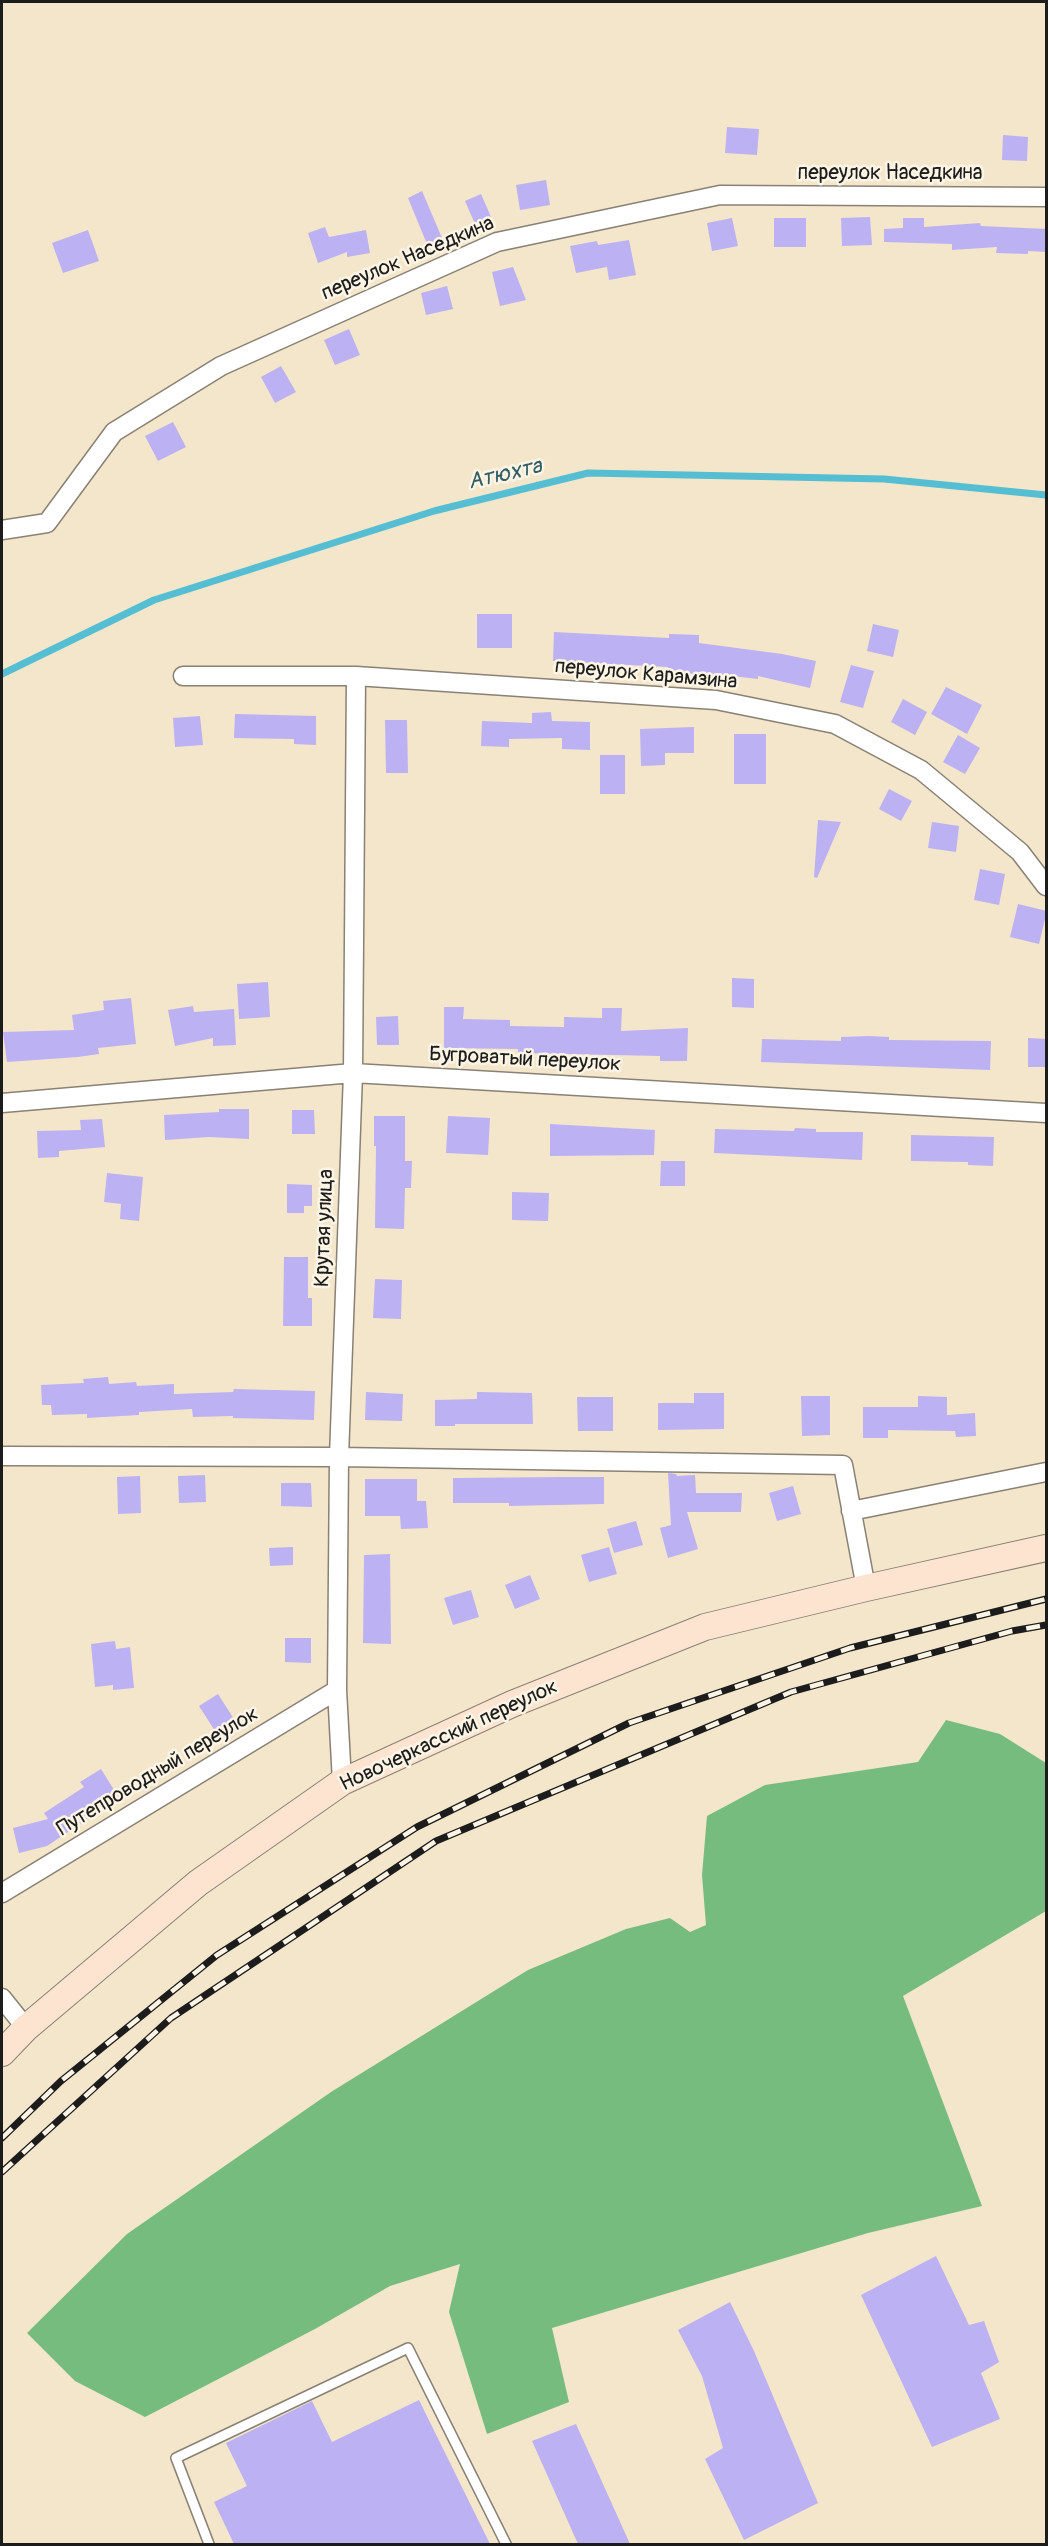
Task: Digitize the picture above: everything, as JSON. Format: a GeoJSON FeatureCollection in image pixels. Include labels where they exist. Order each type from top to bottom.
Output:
{"type":"FeatureCollection","features":[{"type":"Feature","properties":{"kind":"main road","name":"Новочеркасский переулок"},"geometry":{"type":"LineString","coordinates":[[2,2054],[26,2028],[198,1883],[342,1782],[512,1704],[705,1627],[866,1587],[1047,1548]]}},
{"type":"Feature","properties":{"kind":"street","name":"переулок Наседкина"},"geometry":{"type":"LineString","coordinates":[[2,530],[47,523],[114,432],[221,366],[497,242],[720,195],[1047,197]]}},
{"type":"Feature","properties":{"kind":"street","name":"переулок Карамзина"},"geometry":{"type":"LineString","coordinates":[[183,676],[356,676],[716,700],[835,724],[921,770],[1020,852],[1047,886]]}},
{"type":"Feature","properties":{"kind":"street","name":"Крутая улица"},"geometry":{"type":"LineString","coordinates":[[342,1782],[338,1690],[339,1457],[353,1072],[356,676]]}},
{"type":"Feature","properties":{"kind":"street","name":"Бугроватый переулок"},"geometry":{"type":"LineString","coordinates":[[2,1103],[353,1072],[1047,1113]]}},
{"type":"Feature","properties":{"kind":"street"},"geometry":{"type":"LineString","coordinates":[[2,1456],[339,1457],[843,1465],[866,1587]]}},
{"type":"Feature","properties":{"kind":"street"},"geometry":{"type":"LineString","coordinates":[[852,1511],[1047,1472]]}},
{"type":"Feature","properties":{"kind":"street","name":"Путепроводный переулок"},"geometry":{"type":"LineString","coordinates":[[2,1893],[338,1690]]}},
{"type":"Feature","properties":{"kind":"street"},"geometry":{"type":"LineString","coordinates":[[2,1998],[26,2028]]}},
{"type":"Feature","properties":{"kind":"lane"},"geometry":{"type":"LineString","coordinates":[[209,2544],[176,2458],[408,2348],[506,2544]]}},
{"type":"Feature","properties":{"kind":"green space"},"geometry":{"type":"Polygon","coordinates":[[[946,1720],[1000,1734],[1046,1763],[1046,1911],[903,1996],[982,2206],[868,2233],[552,2328],[569,2402],[487,2434],[449,2312],[460,2264],[390,2286],[315,2329],[145,2417],[75,2381],[27,2333],[127,2234],[331,2092],[528,1970],[626,1929],[670,1918],[690,1932],[706,1925],[702,1875],[707,1816],[765,1785],[918,1762],[946,1720]]]}},
{"type":"Feature","properties":{"kind":"building"},"geometry":{"type":"Polygon","coordinates":[[[727,127],[759,129],[757,155],[725,153],[727,127]]]}},
{"type":"Feature","properties":{"kind":"building"},"geometry":{"type":"Polygon","coordinates":[[[1003,135],[1028,137],[1027,161],[1002,160],[1003,135]]]}},
{"type":"Feature","properties":{"kind":"building"},"geometry":{"type":"Polygon","coordinates":[[[546,180],[550,205],[520,210],[516,185],[546,180]]]}},
{"type":"Feature","properties":{"kind":"building"},"geometry":{"type":"Polygon","coordinates":[[[422,191],[442,238],[427,244],[408,198],[422,191]]]}},
{"type":"Feature","properties":{"kind":"building"},"geometry":{"type":"Polygon","coordinates":[[[481,194],[491,217],[475,224],[465,201],[481,194]]]}},
{"type":"Feature","properties":{"kind":"building"},"geometry":{"type":"Polygon","coordinates":[[[870,217],[872,245],[842,246],[841,218],[870,217]]]}},
{"type":"Feature","properties":{"kind":"building"},"geometry":{"type":"Polygon","coordinates":[[[732,218],[738,246],[712,251],[707,223],[732,218]]]}},
{"type":"Feature","properties":{"kind":"building"},"geometry":{"type":"Polygon","coordinates":[[[774,218],[806,218],[806,247],[774,247],[774,218]]]}},
{"type":"Feature","properties":{"kind":"building"},"geometry":{"type":"Polygon","coordinates":[[[903,218],[924,218],[924,227],[980,223],[981,226],[1047,229],[1047,252],[996,253],[997,247],[952,250],[952,244],[884,242],[884,229],[903,228],[903,218]]]}},
{"type":"Feature","properties":{"kind":"building"},"geometry":{"type":"Polygon","coordinates":[[[325,227],[329,237],[366,230],[370,253],[347,257],[347,252],[318,263],[308,233],[325,227]]]}},
{"type":"Feature","properties":{"kind":"building"},"geometry":{"type":"Polygon","coordinates":[[[88,230],[99,261],[63,273],[52,243],[88,230]]]}},
{"type":"Feature","properties":{"kind":"building"},"geometry":{"type":"Polygon","coordinates":[[[629,240],[636,275],[609,280],[607,267],[576,273],[570,246],[597,241],[598,245],[629,240]]]}},
{"type":"Feature","properties":{"kind":"building"},"geometry":{"type":"Polygon","coordinates":[[[513,267],[526,300],[500,306],[492,272],[513,267]]]}},
{"type":"Feature","properties":{"kind":"building"},"geometry":{"type":"Polygon","coordinates":[[[447,286],[453,309],[426,315],[421,293],[447,286]]]}},
{"type":"Feature","properties":{"kind":"building"},"geometry":{"type":"Polygon","coordinates":[[[349,329],[360,355],[335,365],[324,340],[349,329]]]}},
{"type":"Feature","properties":{"kind":"building"},"geometry":{"type":"Polygon","coordinates":[[[281,366],[296,392],[275,403],[261,377],[281,366]]]}},
{"type":"Feature","properties":{"kind":"building"},"geometry":{"type":"Polygon","coordinates":[[[173,422],[186,447],[158,461],[145,436],[173,422]]]}},
{"type":"Feature","properties":{"kind":"building"},"geometry":{"type":"Polygon","coordinates":[[[477,614],[512,614],[512,648],[477,648],[477,614]]]}},
{"type":"Feature","properties":{"kind":"building"},"geometry":{"type":"Polygon","coordinates":[[[873,624],[899,630],[893,657],[867,651],[873,624]]]}},
{"type":"Feature","properties":{"kind":"building"},"geometry":{"type":"Polygon","coordinates":[[[554,632],[669,638],[669,634],[699,635],[699,643],[816,661],[810,688],[758,676],[758,679],[697,672],[697,674],[667,673],[668,667],[553,661],[554,632]]]}},
{"type":"Feature","properties":{"kind":"building"},"geometry":{"type":"Polygon","coordinates":[[[851,665],[874,671],[863,708],[840,702],[851,665]]]}},
{"type":"Feature","properties":{"kind":"building"},"geometry":{"type":"Polygon","coordinates":[[[946,687],[982,705],[967,734],[931,714],[946,687]]]}},
{"type":"Feature","properties":{"kind":"building"},"geometry":{"type":"Polygon","coordinates":[[[903,699],[927,712],[915,735],[891,722],[903,699]]]}},
{"type":"Feature","properties":{"kind":"building"},"geometry":{"type":"Polygon","coordinates":[[[551,712],[552,721],[590,722],[590,750],[562,749],[562,738],[509,739],[509,747],[481,746],[482,721],[532,723],[532,713],[551,712]]]}},
{"type":"Feature","properties":{"kind":"building"},"geometry":{"type":"Polygon","coordinates":[[[235,714],[316,716],[316,745],[294,744],[294,739],[234,738],[235,714]]]}},
{"type":"Feature","properties":{"kind":"building"},"geometry":{"type":"Polygon","coordinates":[[[200,716],[203,745],[175,747],[173,718],[200,716]]]}},
{"type":"Feature","properties":{"kind":"building"},"geometry":{"type":"Polygon","coordinates":[[[385,720],[407,720],[408,773],[386,773],[385,720]]]}},
{"type":"Feature","properties":{"kind":"building"},"geometry":{"type":"Polygon","coordinates":[[[694,727],[694,753],[665,753],[665,765],[641,766],[640,729],[694,727]]]}},
{"type":"Feature","properties":{"kind":"building"},"geometry":{"type":"Polygon","coordinates":[[[734,734],[766,734],[766,784],[734,784],[734,734]]]}},
{"type":"Feature","properties":{"kind":"building"},"geometry":{"type":"Polygon","coordinates":[[[958,735],[980,748],[965,774],[943,762],[958,735]]]}},
{"type":"Feature","properties":{"kind":"building"},"geometry":{"type":"Polygon","coordinates":[[[600,755],[625,755],[625,794],[600,794],[600,755]]]}},
{"type":"Feature","properties":{"kind":"building"},"geometry":{"type":"Polygon","coordinates":[[[889,789],[912,801],[901,821],[879,809],[889,789]]]}},
{"type":"Feature","properties":{"kind":"building"},"geometry":{"type":"Polygon","coordinates":[[[818,820],[841,822],[817,878],[814,877],[818,820]]]}},
{"type":"Feature","properties":{"kind":"building"},"geometry":{"type":"Polygon","coordinates":[[[932,822],[959,826],[956,852],[928,848],[932,822]]]}},
{"type":"Feature","properties":{"kind":"building"},"geometry":{"type":"Polygon","coordinates":[[[980,869],[1005,874],[999,905],[974,900],[980,869]]]}},
{"type":"Feature","properties":{"kind":"building"},"geometry":{"type":"Polygon","coordinates":[[[1018,904],[1047,911],[1039,944],[1010,937],[1018,904]]]}},
{"type":"Feature","properties":{"kind":"building"},"geometry":{"type":"Polygon","coordinates":[[[732,978],[754,979],[754,1008],[732,1007],[732,978]]]}},
{"type":"Feature","properties":{"kind":"building"},"geometry":{"type":"Polygon","coordinates":[[[268,982],[270,1017],[239,1019],[237,984],[268,982]]]}},
{"type":"Feature","properties":{"kind":"building"},"geometry":{"type":"Polygon","coordinates":[[[131,998],[136,1044],[98,1048],[99,1054],[78,1057],[7,1062],[3,1032],[74,1030],[72,1015],[104,1010],[103,1001],[131,998]]]}},
{"type":"Feature","properties":{"kind":"building"},"geometry":{"type":"Polygon","coordinates":[[[193,1006],[194,1012],[234,1009],[236,1045],[213,1046],[213,1038],[175,1046],[168,1010],[193,1006]]]}},
{"type":"Feature","properties":{"kind":"building"},"geometry":{"type":"Polygon","coordinates":[[[444,1007],[464,1007],[463,1019],[510,1020],[510,1026],[564,1027],[564,1017],[602,1018],[602,1008],[622,1008],[621,1031],[688,1028],[687,1061],[660,1061],[660,1056],[518,1053],[518,1049],[444,1048],[444,1007]]]}},
{"type":"Feature","properties":{"kind":"building"},"geometry":{"type":"Polygon","coordinates":[[[398,1016],[399,1045],[377,1045],[376,1017],[398,1016]]]}},
{"type":"Feature","properties":{"kind":"building"},"geometry":{"type":"Polygon","coordinates":[[[841,1037],[889,1037],[889,1040],[991,1041],[990,1070],[761,1062],[762,1039],[841,1041],[841,1037]]]}},
{"type":"Feature","properties":{"kind":"building"},"geometry":{"type":"Polygon","coordinates":[[[1028,1038],[1047,1039],[1047,1067],[1028,1067],[1028,1038]]]}},
{"type":"Feature","properties":{"kind":"building"},"geometry":{"type":"Polygon","coordinates":[[[219,1109],[249,1109],[249,1139],[209,1137],[165,1140],[164,1115],[219,1112],[219,1109]]]}},
{"type":"Feature","properties":{"kind":"building"},"geometry":{"type":"Polygon","coordinates":[[[292,1110],[314,1110],[315,1134],[292,1134],[292,1110]]]}},
{"type":"Feature","properties":{"kind":"building"},"geometry":{"type":"Polygon","coordinates":[[[374,1116],[405,1116],[405,1161],[412,1161],[411,1188],[405,1188],[404,1229],[375,1228],[374,1116]]]}},
{"type":"Feature","properties":{"kind":"building"},"geometry":{"type":"Polygon","coordinates":[[[448,1116],[490,1118],[488,1155],[446,1153],[448,1116]]]}},
{"type":"Feature","properties":{"kind":"building"},"geometry":{"type":"Polygon","coordinates":[[[102,1119],[105,1147],[59,1151],[59,1157],[38,1158],[37,1131],[81,1130],[80,1120],[102,1119]]]}},
{"type":"Feature","properties":{"kind":"building"},"geometry":{"type":"Polygon","coordinates":[[[550,1124],[655,1130],[654,1155],[550,1156],[550,1124]]]}},
{"type":"Feature","properties":{"kind":"building"},"geometry":{"type":"Polygon","coordinates":[[[795,1128],[816,1129],[816,1132],[863,1132],[862,1160],[714,1153],[715,1129],[794,1131],[795,1128]]]}},
{"type":"Feature","properties":{"kind":"building"},"geometry":{"type":"Polygon","coordinates":[[[911,1135],[994,1137],[993,1166],[968,1165],[968,1162],[911,1161],[911,1135]]]}},
{"type":"Feature","properties":{"kind":"building"},"geometry":{"type":"Polygon","coordinates":[[[661,1161],[685,1161],[685,1186],[660,1186],[661,1161]]]}},
{"type":"Feature","properties":{"kind":"building"},"geometry":{"type":"Polygon","coordinates":[[[107,1173],[143,1177],[139,1221],[120,1219],[121,1204],[104,1202],[107,1173]]]}},
{"type":"Feature","properties":{"kind":"building"},"geometry":{"type":"Polygon","coordinates":[[[287,1184],[312,1185],[312,1206],[304,1206],[304,1213],[287,1213],[287,1184]]]}},
{"type":"Feature","properties":{"kind":"building"},"geometry":{"type":"Polygon","coordinates":[[[512,1192],[549,1193],[548,1221],[512,1220],[512,1192]]]}},
{"type":"Feature","properties":{"kind":"building"},"geometry":{"type":"Polygon","coordinates":[[[284,1257],[308,1257],[308,1298],[312,1298],[312,1326],[283,1326],[284,1257]]]}},
{"type":"Feature","properties":{"kind":"building"},"geometry":{"type":"Polygon","coordinates":[[[375,1279],[402,1280],[401,1319],[373,1318],[375,1279]]]}},
{"type":"Feature","properties":{"kind":"building"},"geometry":{"type":"Polygon","coordinates":[[[108,1377],[109,1384],[136,1382],[137,1386],[174,1384],[174,1394],[233,1392],[234,1389],[315,1391],[314,1420],[233,1418],[233,1416],[193,1417],[192,1409],[87,1418],[87,1414],[52,1415],[51,1405],[42,1405],[41,1385],[84,1383],[83,1379],[108,1377]]]}},
{"type":"Feature","properties":{"kind":"building"},"geometry":{"type":"Polygon","coordinates":[[[366,1392],[403,1394],[402,1421],[365,1420],[366,1392]]]}},
{"type":"Feature","properties":{"kind":"building"},"geometry":{"type":"Polygon","coordinates":[[[477,1392],[532,1393],[533,1424],[435,1426],[435,1400],[477,1399],[477,1392]]]}},
{"type":"Feature","properties":{"kind":"building"},"geometry":{"type":"Polygon","coordinates":[[[694,1393],[724,1393],[724,1429],[658,1430],[658,1403],[694,1403],[694,1393]]]}},
{"type":"Feature","properties":{"kind":"building"},"geometry":{"type":"Polygon","coordinates":[[[801,1396],[830,1396],[830,1435],[802,1436],[801,1396]]]}},
{"type":"Feature","properties":{"kind":"building"},"geometry":{"type":"Polygon","coordinates":[[[918,1396],[947,1397],[947,1415],[975,1413],[976,1436],[956,1437],[955,1431],[888,1430],[888,1438],[863,1438],[863,1407],[918,1407],[918,1396]]]}},
{"type":"Feature","properties":{"kind":"building"},"geometry":{"type":"Polygon","coordinates":[[[577,1397],[613,1397],[613,1431],[578,1431],[577,1397]]]}},
{"type":"Feature","properties":{"kind":"building"},"geometry":{"type":"Polygon","coordinates":[[[668,1473],[677,1476],[695,1475],[696,1493],[742,1493],[741,1512],[687,1512],[698,1549],[668,1558],[660,1528],[671,1525],[668,1473]]]}},
{"type":"Feature","properties":{"kind":"building"},"geometry":{"type":"Polygon","coordinates":[[[205,1475],[206,1502],[179,1503],[178,1476],[205,1475]]]}},
{"type":"Feature","properties":{"kind":"building"},"geometry":{"type":"Polygon","coordinates":[[[140,1476],[141,1513],[118,1514],[117,1477],[140,1476]]]}},
{"type":"Feature","properties":{"kind":"building"},"geometry":{"type":"Polygon","coordinates":[[[604,1477],[604,1504],[509,1506],[509,1503],[453,1503],[453,1478],[604,1477]]]}},
{"type":"Feature","properties":{"kind":"building"},"geometry":{"type":"Polygon","coordinates":[[[365,1479],[417,1479],[417,1501],[426,1501],[428,1528],[401,1529],[400,1516],[365,1516],[365,1479]]]}},
{"type":"Feature","properties":{"kind":"building"},"geometry":{"type":"Polygon","coordinates":[[[281,1483],[311,1483],[312,1507],[281,1506],[281,1483]]]}},
{"type":"Feature","properties":{"kind":"building"},"geometry":{"type":"Polygon","coordinates":[[[793,1486],[801,1514],[777,1521],[769,1493],[793,1486]]]}},
{"type":"Feature","properties":{"kind":"building"},"geometry":{"type":"Polygon","coordinates":[[[636,1521],[643,1545],[614,1553],[607,1529],[636,1521]]]}},
{"type":"Feature","properties":{"kind":"building"},"geometry":{"type":"Polygon","coordinates":[[[293,1547],[293,1565],[270,1566],[269,1548],[293,1547]]]}},
{"type":"Feature","properties":{"kind":"building"},"geometry":{"type":"Polygon","coordinates":[[[609,1547],[617,1574],[589,1582],[581,1555],[609,1547]]]}},
{"type":"Feature","properties":{"kind":"building"},"geometry":{"type":"Polygon","coordinates":[[[390,1554],[391,1644],[363,1643],[364,1555],[390,1554]]]}},
{"type":"Feature","properties":{"kind":"building"},"geometry":{"type":"Polygon","coordinates":[[[530,1575],[540,1599],[515,1609],[505,1585],[530,1575]]]}},
{"type":"Feature","properties":{"kind":"building"},"geometry":{"type":"Polygon","coordinates":[[[471,1590],[479,1617],[453,1625],[444,1598],[471,1590]]]}},
{"type":"Feature","properties":{"kind":"building"},"geometry":{"type":"Polygon","coordinates":[[[285,1638],[311,1638],[311,1663],[285,1662],[285,1638]]]}},
{"type":"Feature","properties":{"kind":"building"},"geometry":{"type":"Polygon","coordinates":[[[115,1641],[116,1649],[130,1647],[134,1688],[113,1690],[113,1685],[95,1687],[91,1644],[115,1641]]]}},
{"type":"Feature","properties":{"kind":"building"},"geometry":{"type":"Polygon","coordinates":[[[218,1694],[234,1719],[215,1731],[199,1706],[218,1694]]]}},
{"type":"Feature","properties":{"kind":"building"},"geometry":{"type":"Polygon","coordinates":[[[101,1769],[119,1798],[47,1846],[19,1853],[13,1828],[48,1819],[44,1813],[84,1787],[80,1782],[101,1769]]]}},
{"type":"Feature","properties":{"kind":"building"},"geometry":{"type":"Polygon","coordinates":[[[936,2256],[969,2325],[984,2321],[999,2362],[981,2373],[1000,2419],[932,2447],[861,2295],[936,2256]]]}},
{"type":"Feature","properties":{"kind":"building"},"geometry":{"type":"Polygon","coordinates":[[[730,2302],[754,2351],[818,2503],[744,2540],[705,2459],[723,2448],[702,2376],[678,2330],[730,2302]]]}},
{"type":"Feature","properties":{"kind":"building"},"geometry":{"type":"Polygon","coordinates":[[[419,2400],[490,2544],[234,2544],[214,2502],[247,2486],[226,2443],[312,2401],[332,2442],[419,2400]]]}},
{"type":"Feature","properties":{"kind":"building"},"geometry":{"type":"Polygon","coordinates":[[[576,2424],[630,2544],[578,2544],[532,2441],[576,2424]]]}},
{"type":"Feature","properties":{"kind":"waterway","name":"Атюхта"},"geometry":{"type":"LineString","coordinates":[[2,674],[154,600],[434,511],[588,473],[884,479],[1046,495]]}},
{"type":"Feature","properties":{"kind":"railway"},"geometry":{"type":"LineString","coordinates":[[2,2138],[61,2081],[217,1955],[417,1827],[629,1723],[850,1648],[1046,1599]]}},
{"type":"Feature","properties":{"kind":"railway"},"geometry":{"type":"LineString","coordinates":[[2,2172],[171,2018],[436,1841],[791,1692],[1012,1631],[1046,1625]]}}]}
